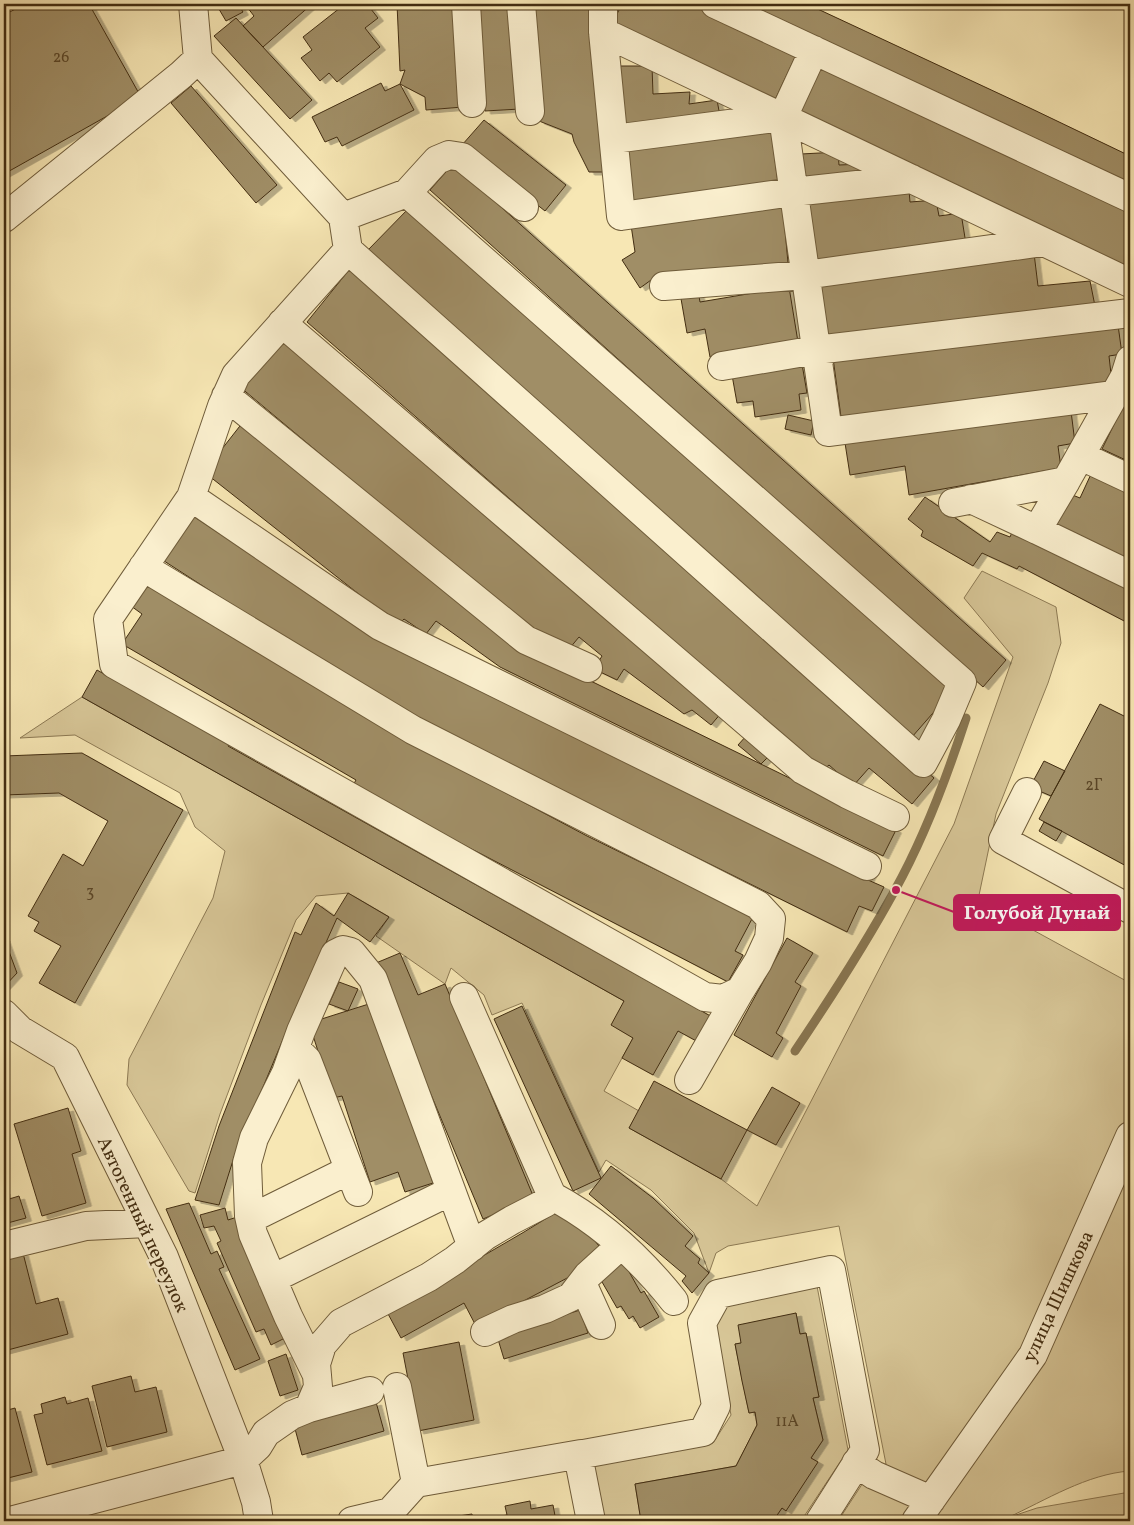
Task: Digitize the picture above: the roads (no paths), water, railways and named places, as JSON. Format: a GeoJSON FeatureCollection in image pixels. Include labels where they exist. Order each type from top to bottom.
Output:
{"type":"FeatureCollection","features":[{"type":"Feature","properties":{"kind":"street"},"geometry":{"type":"LineString","coordinates":[[192,4],[198,59],[343,217],[348,250],[923,764],[946,720],[962,682],[407,193]]}},
{"type":"Feature","properties":{"kind":"street"},"geometry":{"type":"LineString","coordinates":[[466,4],[472,102]]}},
{"type":"Feature","properties":{"kind":"street"},"geometry":{"type":"LineString","coordinates":[[521,4],[530,111]]}},
{"type":"Feature","properties":{"kind":"street"},"geometry":{"type":"LineString","coordinates":[[603,4],[603,32],[621,216],[793,192],[912,179]]}},
{"type":"Feature","properties":{"kind":"street"},"geometry":{"type":"LineString","coordinates":[[715,4],[1130,198]]}},
{"type":"Feature","properties":{"kind":"street"},"geometry":{"type":"LineString","coordinates":[[603,32],[1130,283]]}},
{"type":"Feature","properties":{"kind":"street"},"geometry":{"type":"LineString","coordinates":[[814,50],[783,117],[828,432],[1125,378]]}},
{"type":"Feature","properties":{"kind":"street"},"geometry":{"type":"LineString","coordinates":[[4,218],[181,75],[198,59]]}},
{"type":"Feature","properties":{"kind":"street"},"geometry":{"type":"LineString","coordinates":[[614,139],[783,117]]}},
{"type":"Feature","properties":{"kind":"street"},"geometry":{"type":"LineString","coordinates":[[343,217],[407,193],[437,160],[449,155],[462,157],[524,207]]}},
{"type":"Feature","properties":{"kind":"street"},"geometry":{"type":"LineString","coordinates":[[664,286],[806,274],[1043,242]]}},
{"type":"Feature","properties":{"kind":"street"},"geometry":{"type":"LineString","coordinates":[[348,250],[236,374],[226,396],[191,497],[108,618],[114,664],[705,997],[723,999],[740,991]]}},
{"type":"Feature","properties":{"kind":"street"},"geometry":{"type":"LineString","coordinates":[[722,366],[816,350],[1130,313]]}},
{"type":"Feature","properties":{"kind":"street"},"geometry":{"type":"LineString","coordinates":[[282,323],[803,770],[895,817]]}},
{"type":"Feature","properties":{"kind":"street"},"geometry":{"type":"LineString","coordinates":[[1037,530],[1125,378]]}},
{"type":"Feature","properties":{"kind":"street"},"geometry":{"type":"LineString","coordinates":[[226,396],[526,640],[588,668]]}},
{"type":"Feature","properties":{"kind":"street"},"geometry":{"type":"LineString","coordinates":[[1080,456],[1130,479]]}},
{"type":"Feature","properties":{"kind":"street"},"geometry":{"type":"LineString","coordinates":[[1066,481],[962,501],[1037,530],[1130,575]]}},
{"type":"Feature","properties":{"kind":"street"},"geometry":{"type":"LineString","coordinates":[[191,497],[380,626],[867,866]]}},
{"type":"Feature","properties":{"kind":"street"},"geometry":{"type":"LineString","coordinates":[[143,567],[413,730],[758,905],[771,919],[769,938],[758,962],[689,1080]]}},
{"type":"Feature","properties":{"kind":"street"},"geometry":{"type":"LineString","coordinates":[[1027,792],[1003,840],[1130,909]]}},
{"type":"Feature","properties":{"kind":"street"},"geometry":{"type":"LineString","coordinates":[[317,1375],[288,1316],[253,1234],[250,1219],[246,1163],[254,1138],[286,1073],[335,954],[343,950],[350,952],[374,979],[472,1247]]}},
{"type":"Feature","properties":{"kind":"street"},"geometry":{"type":"LineString","coordinates":[[464,996],[552,1196],[597,1224],[652,1273],[674,1301]]}},
{"type":"Feature","properties":{"kind":"street","name":"Автогенный переулок"},"geometry":{"type":"LineString","coordinates":[[4,1014],[20,1030],[65,1057],[164,1257],[243,1460],[256,1502],[259,1521]]}},
{"type":"Feature","properties":{"kind":"street"},"geometry":{"type":"LineString","coordinates":[[250,1219],[354,1181],[307,1060],[295,1048]]}},
{"type":"Feature","properties":{"kind":"street","name":"улица Шишкова"},"geometry":{"type":"LineString","coordinates":[[923,1511],[1032,1354],[1130,1136]]}},
{"type":"Feature","properties":{"kind":"street"},"geometry":{"type":"LineString","coordinates":[[272,1279],[451,1190]]}},
{"type":"Feature","properties":{"kind":"street"},"geometry":{"type":"LineString","coordinates":[[309,1408],[318,1387],[316,1364],[322,1345],[341,1323],[429,1277],[492,1232],[544,1203],[552,1196]]}},
{"type":"Feature","properties":{"kind":"street"},"geometry":{"type":"LineString","coordinates":[[4,1246],[86,1226],[147,1223]]}},
{"type":"Feature","properties":{"kind":"street"},"geometry":{"type":"LineString","coordinates":[[485,1332],[513,1319],[545,1310],[571,1297],[588,1275],[621,1245]]}},
{"type":"Feature","properties":{"kind":"street"},"geometry":{"type":"LineString","coordinates":[[352,1521],[390,1512],[416,1483],[703,1432],[716,1406],[702,1322],[718,1294],[831,1270],[865,1450],[820,1521]]}},
{"type":"Feature","properties":{"kind":"street"},"geometry":{"type":"LineString","coordinates":[[582,1283],[601,1325]]}},
{"type":"Feature","properties":{"kind":"street"},"geometry":{"type":"LineString","coordinates":[[397,1387],[416,1483]]}},
{"type":"Feature","properties":{"kind":"street"},"geometry":{"type":"LineString","coordinates":[[10,1521],[243,1460],[258,1446],[266,1433],[292,1415],[309,1408],[370,1391]]}},
{"type":"Feature","properties":{"kind":"street"},"geometry":{"type":"LineString","coordinates":[[581,1454],[578,1455],[591,1521]]}},
{"type":"Feature","properties":{"kind":"street"},"geometry":{"type":"LineString","coordinates":[[856,1463],[923,1511]]}},
{"type":"Feature","properties":{"kind":"waterway"},"geometry":{"type":"LineString","coordinates":[[795,1051],[884,911],[906,870],[935,806],[966,718]]}},
{"type":"Feature","properties":{"kind":"place","name":"Голубой Дунай"},"geometry":{"type":"Point","coordinates":[896,890]}}]}
